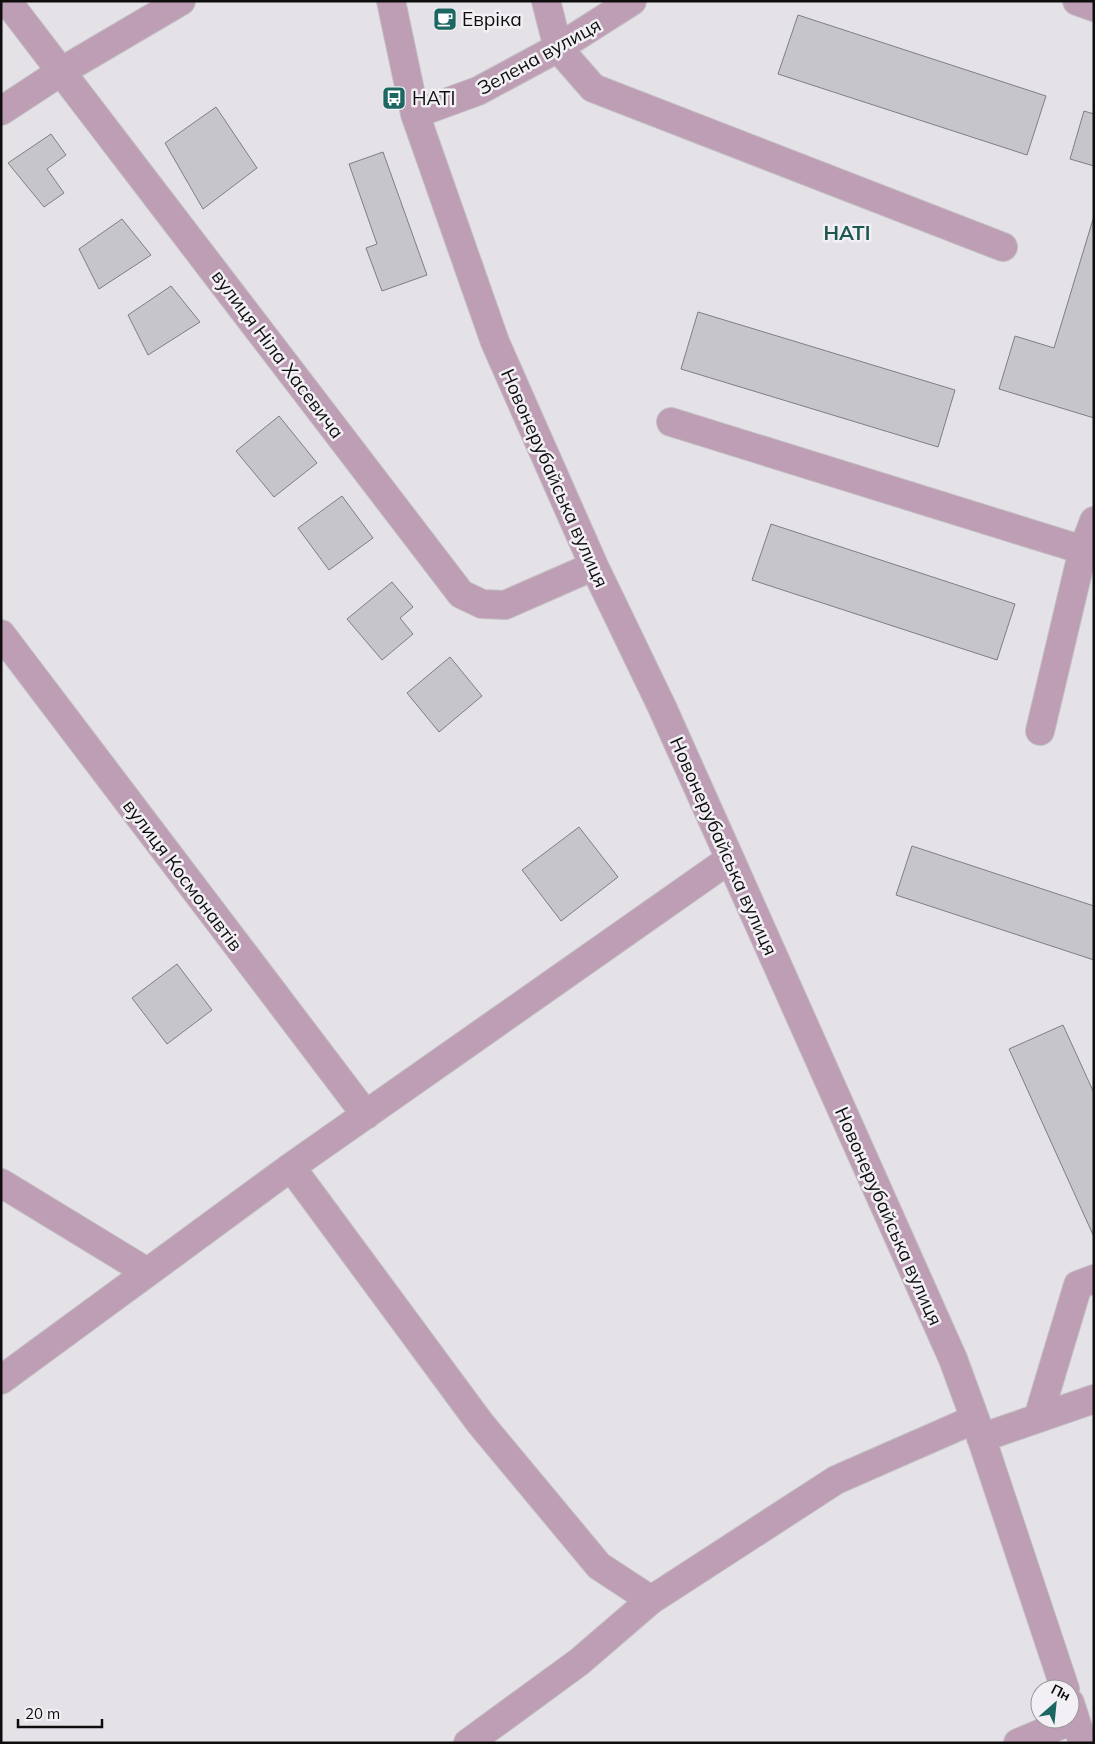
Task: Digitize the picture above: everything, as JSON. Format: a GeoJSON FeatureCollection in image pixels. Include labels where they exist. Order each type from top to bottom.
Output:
{"type":"FeatureCollection","features":[{"type":"Feature","properties":{"kind":"street","name":"вулиця Ніла Хасевича"},"geometry":{"type":"LineString","coordinates":[[7,1],[461,594],[482,604],[505,605],[594,566]]}},
{"type":"Feature","properties":{"kind":"street"},"geometry":{"type":"LineString","coordinates":[[1,111],[62,71],[181,1]]}},
{"type":"Feature","properties":{"kind":"street","name":"Новонерубайська вулиця"},"geometry":{"type":"LineString","coordinates":[[391,1],[415,114],[495,342],[594,566],[662,707],[954,1359],[1062,1679]]}},
{"type":"Feature","properties":{"kind":"street"},"geometry":{"type":"LineString","coordinates":[[546,1],[558,48],[593,88],[1003,247]]}},
{"type":"Feature","properties":{"kind":"street","name":"Зелена вулиця"},"geometry":{"type":"LineString","coordinates":[[415,114],[478,91],[558,48],[632,1]]}},
{"type":"Feature","properties":{"kind":"street"},"geometry":{"type":"LineString","coordinates":[[1076,1],[1094,7]]}},
{"type":"Feature","properties":{"kind":"street"},"geometry":{"type":"LineString","coordinates":[[671,422],[1083,550]]}},
{"type":"Feature","properties":{"kind":"street"},"geometry":{"type":"LineString","coordinates":[[1040,731],[1083,550],[1094,521]]}},
{"type":"Feature","properties":{"kind":"street","name":"вулиця Космонавтів"},"geometry":{"type":"LineString","coordinates":[[1,634],[366,1115]]}},
{"type":"Feature","properties":{"kind":"street"},"geometry":{"type":"LineString","coordinates":[[1,1380],[290,1167],[730,858]]}},
{"type":"Feature","properties":{"kind":"street"},"geometry":{"type":"LineString","coordinates":[[290,1167],[480,1423],[593,1559],[599,1566],[651,1600]]}},
{"type":"Feature","properties":{"kind":"street"},"geometry":{"type":"LineString","coordinates":[[1,1183],[147,1272]]}},
{"type":"Feature","properties":{"kind":"street"},"geometry":{"type":"LineString","coordinates":[[1038,1418],[1078,1285],[1094,1279]]}},
{"type":"Feature","properties":{"kind":"street"},"geometry":{"type":"LineString","coordinates":[[468,1743],[578,1662],[651,1600],[836,1480],[978,1429],[1038,1418],[1094,1399]]}},
{"type":"Feature","properties":{"kind":"street"},"geometry":{"type":"LineString","coordinates":[[1018,1743],[1055,1729]]}},
{"type":"Feature","properties":{"kind":"building"},"geometry":{"type":"Polygon","coordinates":[[[798,15],[1046,96],[1027,155],[778,74],[798,15]]]}},
{"type":"Feature","properties":{"kind":"building"},"geometry":{"type":"Polygon","coordinates":[[[216,107],[257,168],[203,209],[165,143],[216,107]]]}},
{"type":"Feature","properties":{"kind":"building"},"geometry":{"type":"Polygon","coordinates":[[[1084,111],[1094,114],[1094,166],[1070,159],[1084,111]]]}},
{"type":"Feature","properties":{"kind":"building"},"geometry":{"type":"Polygon","coordinates":[[[51,134],[66,155],[47,169],[64,193],[44,207],[8,163],[51,134]]]}},
{"type":"Feature","properties":{"kind":"building"},"geometry":{"type":"Polygon","coordinates":[[[383,152],[427,275],[382,291],[366,248],[377,244],[349,164],[383,152]]]}},
{"type":"Feature","properties":{"kind":"building"},"geometry":{"type":"Polygon","coordinates":[[[1094,216],[1094,418],[999,389],[1015,336],[1054,348],[1094,216]]]}},
{"type":"Feature","properties":{"kind":"building"},"geometry":{"type":"Polygon","coordinates":[[[122,219],[151,255],[99,289],[79,249],[122,219]]]}},
{"type":"Feature","properties":{"kind":"building"},"geometry":{"type":"Polygon","coordinates":[[[171,286],[200,322],[148,355],[128,315],[171,286]]]}},
{"type":"Feature","properties":{"kind":"building"},"geometry":{"type":"Polygon","coordinates":[[[698,312],[955,390],[938,447],[681,369],[698,312]]]}},
{"type":"Feature","properties":{"kind":"building"},"geometry":{"type":"Polygon","coordinates":[[[279,416],[317,463],[274,497],[236,451],[279,416]]]}},
{"type":"Feature","properties":{"kind":"building"},"geometry":{"type":"Polygon","coordinates":[[[342,496],[373,538],[329,570],[298,528],[342,496]]]}},
{"type":"Feature","properties":{"kind":"building"},"geometry":{"type":"Polygon","coordinates":[[[771,524],[1015,604],[997,660],[752,580],[771,524]]]}},
{"type":"Feature","properties":{"kind":"building"},"geometry":{"type":"Polygon","coordinates":[[[392,582],[413,607],[400,618],[413,634],[382,660],[347,619],[392,582]]]}},
{"type":"Feature","properties":{"kind":"building"},"geometry":{"type":"Polygon","coordinates":[[[450,657],[482,696],[439,732],[407,693],[450,657]]]}},
{"type":"Feature","properties":{"kind":"building"},"geometry":{"type":"Polygon","coordinates":[[[579,827],[618,877],[561,921],[522,870],[579,827]]]}},
{"type":"Feature","properties":{"kind":"building"},"geometry":{"type":"Polygon","coordinates":[[[912,846],[1094,906],[1094,960],[896,895],[912,846]]]}},
{"type":"Feature","properties":{"kind":"building"},"geometry":{"type":"Polygon","coordinates":[[[177,964],[212,1010],[167,1044],[132,998],[177,964]]]}},
{"type":"Feature","properties":{"kind":"building"},"geometry":{"type":"Polygon","coordinates":[[[1063,1025],[1094,1093],[1094,1237],[1009,1049],[1063,1025]]]}},
{"type":"Feature","properties":{"kind":"place","name":"Евріка"},"geometry":{"type":"Point","coordinates":[445,19]}},
{"type":"Feature","properties":{"kind":"place","name":"НАТІ"},"geometry":{"type":"Point","coordinates":[394,98]}},
{"type":"Feature","properties":{"kind":"district","name":"НАТІ"},"geometry":{"type":"Point","coordinates":[847,233]}}]}
